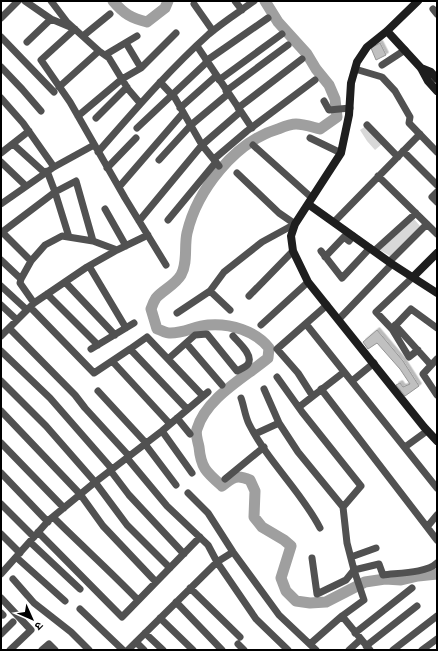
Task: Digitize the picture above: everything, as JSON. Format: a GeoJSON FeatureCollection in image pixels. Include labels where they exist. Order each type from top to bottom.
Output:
{"type":"FeatureCollection","features":[{"type":"Feature","properties":{"kind":"street"},"geometry":{"type":"LineString","coordinates":[[1,18],[18,1]]}},
{"type":"Feature","properties":{"kind":"street"},"geometry":{"type":"LineString","coordinates":[[24,1],[51,19],[75,29]]}},
{"type":"Feature","properties":{"kind":"street"},"geometry":{"type":"LineString","coordinates":[[51,1],[67,22],[109,58],[127,87],[140,104]]}},
{"type":"Feature","properties":{"kind":"street"},"geometry":{"type":"LineString","coordinates":[[235,1],[242,10]]}},
{"type":"Feature","properties":{"kind":"street"},"geometry":{"type":"LineString","coordinates":[[98,152],[160,82],[196,46],[213,31],[254,1]]}},
{"type":"Feature","properties":{"kind":"street"},"geometry":{"type":"LineString","coordinates":[[418,1],[387,31],[367,47],[357,62],[346,109],[341,153],[295,224],[290,236],[293,251],[308,282],[437,441]]}},
{"type":"Feature","properties":{"kind":"street"},"geometry":{"type":"LineString","coordinates":[[194,4],[213,31]]}},
{"type":"Feature","properties":{"kind":"street"},"geometry":{"type":"LineString","coordinates":[[83,36],[110,14]]}},
{"type":"Feature","properties":{"kind":"street"},"geometry":{"type":"LineString","coordinates":[[137,128],[171,94],[207,62],[268,18]]}},
{"type":"Feature","properties":{"kind":"street"},"geometry":{"type":"LineString","coordinates":[[27,42],[51,19]]}},
{"type":"Feature","properties":{"kind":"street"},"geometry":{"type":"LineString","coordinates":[[57,90],[41,60],[75,29]]}},
{"type":"Feature","properties":{"kind":"street"},"geometry":{"type":"LineString","coordinates":[[387,31],[421,68],[428,81],[437,91]]}},
{"type":"Feature","properties":{"kind":"street"},"geometry":{"type":"LineString","coordinates":[[78,116],[122,79],[141,68],[176,33]]}},
{"type":"Feature","properties":{"kind":"street"},"geometry":{"type":"LineString","coordinates":[[119,187],[182,110],[218,78],[282,34]]}},
{"type":"Feature","properties":{"kind":"street"},"geometry":{"type":"LineString","coordinates":[[57,90],[102,53],[126,43],[137,36]]}},
{"type":"Feature","properties":{"kind":"street"},"geometry":{"type":"LineString","coordinates":[[1,37],[57,90],[78,116],[107,168],[166,265]]}},
{"type":"Feature","properties":{"kind":"street"},"geometry":{"type":"LineString","coordinates":[[126,43],[141,68]]}},
{"type":"Feature","properties":{"kind":"street"},"geometry":{"type":"LineString","coordinates":[[159,160],[190,125],[227,92],[288,45]]}},
{"type":"Feature","properties":{"kind":"street"},"geometry":{"type":"LineString","coordinates":[[196,46],[252,128]]}},
{"type":"Feature","properties":{"kind":"street"},"geometry":{"type":"LineString","coordinates":[[382,65],[404,50]]}},
{"type":"Feature","properties":{"kind":"street"},"geometry":{"type":"LineString","coordinates":[[139,221],[202,145],[239,110],[302,59]]}},
{"type":"Feature","properties":{"kind":"street"},"geometry":{"type":"LineString","coordinates":[[1,67],[41,111]]}},
{"type":"Feature","properties":{"kind":"street"},"geometry":{"type":"LineString","coordinates":[[421,68],[431,72],[437,79]]}},
{"type":"Feature","properties":{"kind":"street"},"geometry":{"type":"LineString","coordinates":[[355,69],[382,77],[394,91],[402,104],[410,118],[409,123],[437,152]]}},
{"type":"Feature","properties":{"kind":"street"},"geometry":{"type":"LineString","coordinates":[[168,220],[216,162],[252,128],[315,80]]}},
{"type":"Feature","properties":{"kind":"street"},"geometry":{"type":"LineString","coordinates":[[160,82],[171,94],[202,145],[216,162]]}},
{"type":"Feature","properties":{"kind":"street"},"geometry":{"type":"LineString","coordinates":[[96,118],[127,87]]}},
{"type":"Feature","properties":{"kind":"street"},"geometry":{"type":"LineString","coordinates":[[1,98],[29,131],[54,167]]}},
{"type":"Feature","properties":{"kind":"street"},"geometry":{"type":"LineString","coordinates":[[324,101],[329,110],[346,109]]}},
{"type":"Feature","properties":{"kind":"street"},"geometry":{"type":"LineString","coordinates":[[367,124],[437,185]]}},
{"type":"Feature","properties":{"kind":"street"},"geometry":{"type":"LineString","coordinates":[[1,153],[29,131]]}},
{"type":"Feature","properties":{"kind":"street"},"geometry":{"type":"LineString","coordinates":[[334,222],[420,134]]}},
{"type":"Feature","properties":{"kind":"street"},"geometry":{"type":"LineString","coordinates":[[107,168],[136,138]]}},
{"type":"Feature","properties":{"kind":"street"},"geometry":{"type":"LineString","coordinates":[[310,138],[341,153]]}},
{"type":"Feature","properties":{"kind":"street"},"geometry":{"type":"LineString","coordinates":[[13,144],[46,172],[56,192],[69,237]]}},
{"type":"Feature","properties":{"kind":"street"},"geometry":{"type":"LineString","coordinates":[[1,204],[46,172],[94,145]]}},
{"type":"Feature","properties":{"kind":"street"},"geometry":{"type":"LineString","coordinates":[[253,145],[310,201],[334,222],[437,294]]}},
{"type":"Feature","properties":{"kind":"street"},"geometry":{"type":"LineString","coordinates":[[1,162],[26,186]]}},
{"type":"Feature","properties":{"kind":"street"},"geometry":{"type":"LineString","coordinates":[[237,173],[279,213],[295,224]]}},
{"type":"Feature","properties":{"kind":"street"},"geometry":{"type":"LineString","coordinates":[[378,176],[437,234]]}},
{"type":"Feature","properties":{"kind":"street"},"geometry":{"type":"LineString","coordinates":[[31,261],[2,232],[56,192],[76,181],[93,241]]}},
{"type":"Feature","properties":{"kind":"street"},"geometry":{"type":"LineString","coordinates":[[437,192],[432,197],[437,202]]}},
{"type":"Feature","properties":{"kind":"street"},"geometry":{"type":"LineString","coordinates":[[105,209],[126,246]]}},
{"type":"Feature","properties":{"kind":"street"},"geometry":{"type":"LineString","coordinates":[[353,236],[349,241],[344,237],[323,254],[342,278],[372,250],[416,213]]}},
{"type":"Feature","properties":{"kind":"street"},"geometry":{"type":"LineString","coordinates":[[177,313],[210,291],[224,272],[262,242],[295,224]]}},
{"type":"Feature","properties":{"kind":"street"},"geometry":{"type":"LineString","coordinates":[[339,319],[427,224]]}},
{"type":"Feature","properties":{"kind":"street"},"geometry":{"type":"LineString","coordinates":[[1,335],[30,307],[47,294],[89,266],[148,235]]}},
{"type":"Feature","properties":{"kind":"street"},"geometry":{"type":"LineString","coordinates":[[30,307],[20,283],[31,261],[45,245],[62,236],[93,241],[117,250]]}},
{"type":"Feature","properties":{"kind":"street"},"geometry":{"type":"LineString","coordinates":[[249,296],[293,251]]}},
{"type":"Feature","properties":{"kind":"street"},"geometry":{"type":"LineString","coordinates":[[431,365],[418,350],[376,312],[436,256]]}},
{"type":"Feature","properties":{"kind":"street"},"geometry":{"type":"LineString","coordinates":[[1,260],[21,279]]}},
{"type":"Feature","properties":{"kind":"street"},"geometry":{"type":"LineString","coordinates":[[89,266],[126,328]]}},
{"type":"Feature","properties":{"kind":"street"},"geometry":{"type":"LineString","coordinates":[[65,282],[115,335]]}},
{"type":"Feature","properties":{"kind":"street"},"geometry":{"type":"LineString","coordinates":[[261,325],[308,282]]}},
{"type":"Feature","properties":{"kind":"street"},"geometry":{"type":"LineString","coordinates":[[1,286],[30,307],[94,373],[130,350],[147,337],[205,394],[162,431],[95,482],[50,519],[18,555],[2,570]]}},
{"type":"Feature","properties":{"kind":"street"},"geometry":{"type":"LineString","coordinates":[[210,291],[230,310]]}},
{"type":"Feature","properties":{"kind":"street"},"geometry":{"type":"LineString","coordinates":[[47,294],[98,345]]}},
{"type":"Feature","properties":{"kind":"street"},"geometry":{"type":"LineString","coordinates":[[1,305],[17,320]]}},
{"type":"Feature","properties":{"kind":"street"},"geometry":{"type":"LineString","coordinates":[[312,396],[298,373],[277,349],[327,305]]}},
{"type":"Feature","properties":{"kind":"street"},"geometry":{"type":"LineString","coordinates":[[394,327],[411,309],[437,328]]}},
{"type":"Feature","properties":{"kind":"street"},"geometry":{"type":"LineString","coordinates":[[91,349],[134,323]]}},
{"type":"Feature","properties":{"kind":"street"},"geometry":{"type":"LineString","coordinates":[[306,324],[437,488]]}},
{"type":"Feature","properties":{"kind":"street"},"geometry":{"type":"LineString","coordinates":[[394,327],[409,357],[418,350]]}},
{"type":"Feature","properties":{"kind":"street"},"geometry":{"type":"LineString","coordinates":[[9,328],[75,395],[128,457],[167,506],[208,545],[216,562],[256,618],[288,650]]}},
{"type":"Feature","properties":{"kind":"street"},"geometry":{"type":"LineString","coordinates":[[168,359],[195,335],[207,334],[237,371],[248,365],[250,356],[233,336]]}},
{"type":"Feature","properties":{"kind":"street"},"geometry":{"type":"LineString","coordinates":[[186,343],[222,385]]}},
{"type":"Feature","properties":{"kind":"street"},"geometry":{"type":"LineString","coordinates":[[130,350],[187,409]]}},
{"type":"Feature","properties":{"kind":"street"},"geometry":{"type":"LineString","coordinates":[[1,351],[50,398],[111,470],[129,495],[184,554]]}},
{"type":"Feature","properties":{"kind":"street"},"geometry":{"type":"LineString","coordinates":[[436,392],[423,374],[437,359]]}},
{"type":"Feature","properties":{"kind":"street"},"geometry":{"type":"LineString","coordinates":[[112,361],[170,424]]}},
{"type":"Feature","properties":{"kind":"street"},"geometry":{"type":"LineString","coordinates":[[352,381],[374,363]]}},
{"type":"Feature","properties":{"kind":"street"},"geometry":{"type":"LineString","coordinates":[[299,407],[344,372]]}},
{"type":"Feature","properties":{"kind":"street"},"geometry":{"type":"LineString","coordinates":[[278,377],[299,407],[361,486],[343,507]]}},
{"type":"Feature","properties":{"kind":"street"},"geometry":{"type":"LineString","coordinates":[[1,381],[46,426],[95,482],[127,526],[170,568]]}},
{"type":"Feature","properties":{"kind":"street"},"geometry":{"type":"LineString","coordinates":[[264,389],[279,423],[298,452],[343,507],[350,557],[364,600],[342,616],[310,644]]}},
{"type":"Feature","properties":{"kind":"street"},"geometry":{"type":"LineString","coordinates":[[321,389],[437,540]]}},
{"type":"Feature","properties":{"kind":"street"},"geometry":{"type":"LineString","coordinates":[[98,391],[145,444],[176,485]]}},
{"type":"Feature","properties":{"kind":"street"},"geometry":{"type":"LineString","coordinates":[[241,398],[248,423],[280,471],[315,518],[320,528]]}},
{"type":"Feature","properties":{"kind":"street"},"geometry":{"type":"LineString","coordinates":[[1,411],[80,494],[103,526],[156,582]]}},
{"type":"Feature","properties":{"kind":"street"},"geometry":{"type":"LineString","coordinates":[[177,418],[190,434]]}},
{"type":"Feature","properties":{"kind":"street"},"geometry":{"type":"LineString","coordinates":[[255,434],[279,423]]}},
{"type":"Feature","properties":{"kind":"street"},"geometry":{"type":"LineString","coordinates":[[405,447],[427,430]]}},
{"type":"Feature","properties":{"kind":"street"},"geometry":{"type":"LineString","coordinates":[[162,431],[192,473]]}},
{"type":"Feature","properties":{"kind":"street"},"geometry":{"type":"LineString","coordinates":[[1,443],[64,508]]}},
{"type":"Feature","properties":{"kind":"street"},"geometry":{"type":"LineString","coordinates":[[225,479],[264,447]]}},
{"type":"Feature","properties":{"kind":"street"},"geometry":{"type":"LineString","coordinates":[[1,473],[50,519],[104,565],[138,600]]}},
{"type":"Feature","properties":{"kind":"street"},"geometry":{"type":"LineString","coordinates":[[188,493],[208,513],[233,552],[279,615],[316,650]]}},
{"type":"Feature","properties":{"kind":"street"},"geometry":{"type":"LineString","coordinates":[[1,504],[34,537],[122,617],[200,537]]}},
{"type":"Feature","properties":{"kind":"street"},"geometry":{"type":"LineString","coordinates":[[427,527],[437,515]]}},
{"type":"Feature","properties":{"kind":"street"},"geometry":{"type":"LineString","coordinates":[[1,534],[18,555],[65,601]]}},
{"type":"Feature","properties":{"kind":"street"},"geometry":{"type":"LineString","coordinates":[[34,537],[80,588]]}},
{"type":"Feature","properties":{"kind":"street"},"geometry":{"type":"LineString","coordinates":[[350,557],[376,548]]}},
{"type":"Feature","properties":{"kind":"street"},"geometry":{"type":"LineString","coordinates":[[128,650],[216,562],[233,552]]}},
{"type":"Feature","properties":{"kind":"street"},"geometry":{"type":"LineString","coordinates":[[312,558],[317,594],[346,580],[354,570],[379,564],[383,575],[433,568],[437,563]]}},
{"type":"Feature","properties":{"kind":"street"},"geometry":{"type":"LineString","coordinates":[[13,579],[34,603],[71,632],[89,650]]}},
{"type":"Feature","properties":{"kind":"street"},"geometry":{"type":"LineString","coordinates":[[190,588],[240,636]]}},
{"type":"Feature","properties":{"kind":"street"},"geometry":{"type":"LineString","coordinates":[[355,633],[412,588]]}},
{"type":"Feature","properties":{"kind":"street"},"geometry":{"type":"LineString","coordinates":[[1,598],[31,630],[10,650]]}},
{"type":"Feature","properties":{"kind":"street"},"geometry":{"type":"LineString","coordinates":[[176,602],[222,650]]}},
{"type":"Feature","properties":{"kind":"street"},"geometry":{"type":"LineString","coordinates":[[342,616],[368,648],[417,606]]}},
{"type":"Feature","properties":{"kind":"street"},"geometry":{"type":"LineString","coordinates":[[80,609],[123,650]]}},
{"type":"Feature","properties":{"kind":"street"},"geometry":{"type":"LineString","coordinates":[[393,650],[437,616]]}},
{"type":"Feature","properties":{"kind":"street"},"geometry":{"type":"LineString","coordinates":[[160,618],[192,650]]}},
{"type":"Feature","properties":{"kind":"street"},"geometry":{"type":"LineString","coordinates":[[1,634],[14,622]]}},
{"type":"Feature","properties":{"kind":"street"},"geometry":{"type":"LineString","coordinates":[[145,633],[163,650]]}},
{"type":"Feature","properties":{"kind":"street"},"geometry":{"type":"LineString","coordinates":[[349,650],[360,640]]}},
{"type":"Feature","properties":{"kind":"street"},"geometry":{"type":"LineString","coordinates":[[422,650],[437,640]]}},
{"type":"Feature","properties":{"kind":"street"},"geometry":{"type":"LineString","coordinates":[[136,642],[144,650]]}},
{"type":"Feature","properties":{"kind":"street"},"geometry":{"type":"LineString","coordinates":[[42,650],[49,644],[55,650]]}},
{"type":"Feature","properties":{"kind":"street"},"geometry":{"type":"LineString","coordinates":[[238,644],[244,650]]}},
{"type":"Feature","properties":{"kind":"shaded area"},"geometry":{"type":"Polygon","coordinates":[[[366,126],[382,144],[375,150],[360,130],[366,126]]]}},
{"type":"Feature","properties":{"kind":"shaded area"},"geometry":{"type":"Polygon","coordinates":[[[414,219],[420,226],[390,256],[380,250],[414,219]]]}},
{"type":"Feature","properties":{"kind":"building"},"geometry":{"type":"Polygon","coordinates":[[[380,43],[386,55],[376,60],[371,48],[380,43]]]}},
{"type":"Feature","properties":{"kind":"building"},"geometry":{"type":"Polygon","coordinates":[[[377,330],[403,361],[419,386],[405,396],[396,385],[400,383],[403,387],[410,384],[400,369],[377,343],[368,349],[363,342],[377,330]]]}},
{"type":"Feature","properties":{"kind":"waterway"},"geometry":{"type":"LineString","coordinates":[[113,1],[128,15],[147,22],[165,8],[168,1]]}},
{"type":"Feature","properties":{"kind":"waterway"},"geometry":{"type":"LineString","coordinates":[[265,1],[278,22],[307,54],[316,69],[329,85],[335,99],[337,117],[320,129],[302,124],[294,124],[262,135],[233,156],[220,170],[199,200],[192,217],[186,238],[185,260],[181,275],[176,282],[156,298],[152,305],[151,309],[157,329],[166,333],[174,333],[208,325],[225,325],[242,329],[250,333],[264,342],[269,348],[268,358],[217,398],[202,418],[196,431],[196,436],[201,460],[208,473],[222,486],[235,477],[242,477],[250,480],[255,491],[254,517],[262,527],[291,546],[281,578],[286,591],[296,601],[310,603],[326,602],[365,582],[385,579],[401,580],[437,574]]}}]}
